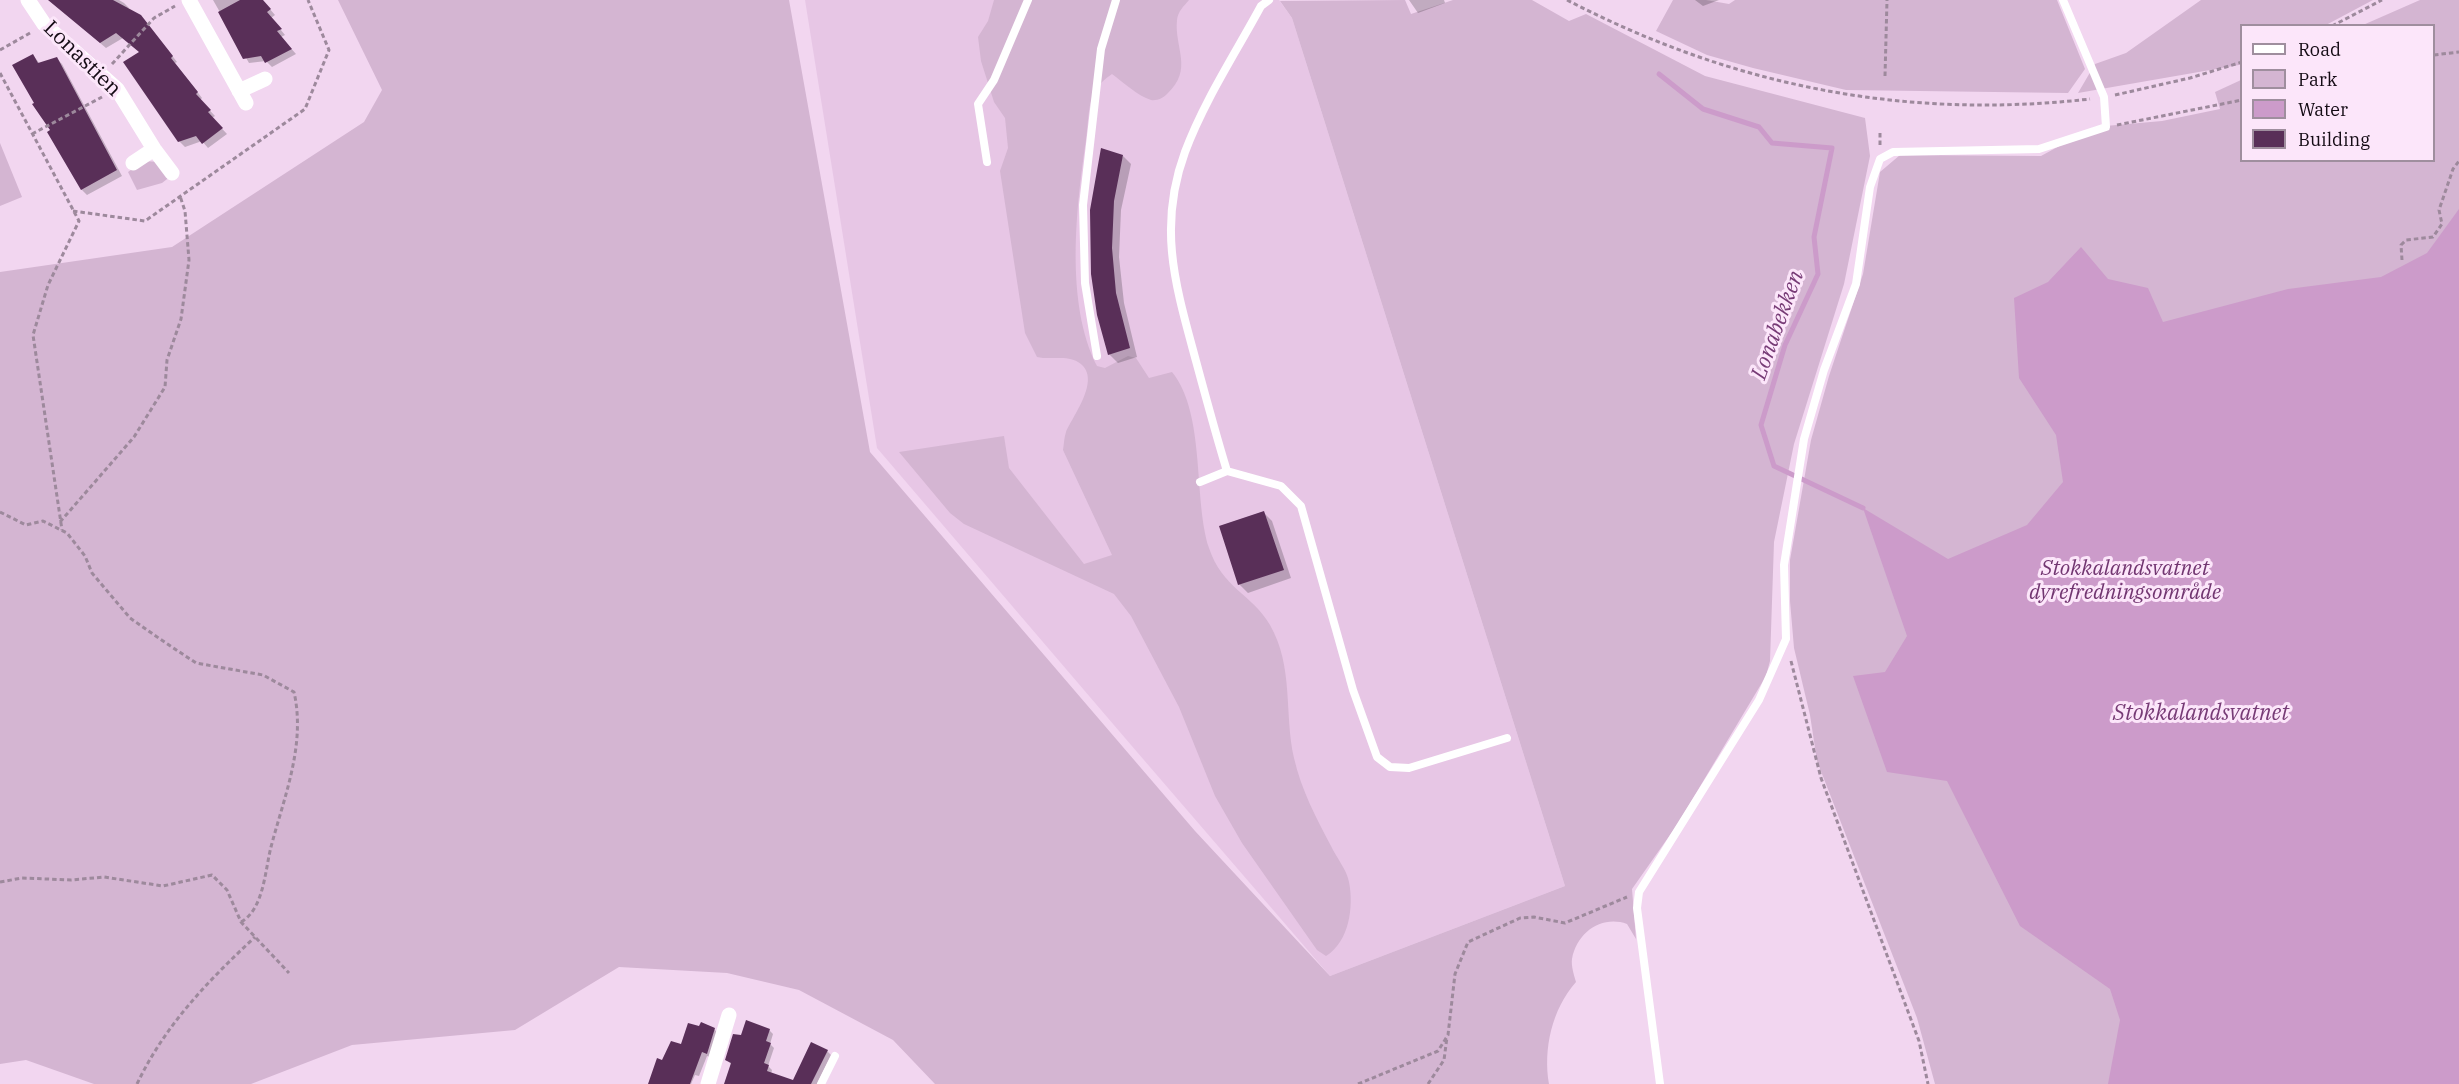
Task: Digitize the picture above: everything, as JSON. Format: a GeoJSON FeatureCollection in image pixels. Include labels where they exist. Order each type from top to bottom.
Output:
{"type":"FeatureCollection","features":[{"type":"Feature","properties":{"kind":"street","name":"Lonastien"},"geometry":{"type":"LineString","coordinates":[[28,0],[44,24],[117,89],[154,149],[172,173]]}},
{"type":"Feature","properties":{"kind":"street"},"geometry":{"type":"LineString","coordinates":[[184,2],[243,97],[265,79]]}},
{"type":"Feature","properties":{"kind":"street"},"geometry":{"type":"LineString","coordinates":[[133,163],[154,149]]}},
{"type":"Feature","properties":{"kind":"street"},"geometry":{"type":"LineString","coordinates":[[708,1084],[729,1015]]}},
{"type":"Feature","properties":{"kind":"lane"},"geometry":{"type":"LineString","coordinates":[[987,162],[978,104],[993,80],[1028,0]]}},
{"type":"Feature","properties":{"kind":"lane"},"geometry":{"type":"LineString","coordinates":[[1097,356],[1085,283],[1083,205],[1101,48],[1116,0]]}},
{"type":"Feature","properties":{"kind":"lane"},"geometry":{"type":"LineString","coordinates":[[1227,471],[1177,291],[1170,244],[1170,215],[1185,152],[1198,123],[1262,6],[1269,0]]}},
{"type":"Feature","properties":{"kind":"lane"},"geometry":{"type":"LineString","coordinates":[[1660,1084],[1637,908],[1639,892],[1759,700],[1786,639],[1784,565],[1804,439],[1824,370],[1856,284],[1870,187],[1880,159],[1893,152],[1912,150],[2038,149],[2106,127],[2104,97],[2063,0]]}},
{"type":"Feature","properties":{"kind":"lane"},"geometry":{"type":"LineString","coordinates":[[1200,482],[1227,471],[1281,486],[1301,506],[1353,690],[1377,757],[1390,767],[1409,768],[1507,738]]}},
{"type":"Feature","properties":{"kind":"lane"},"geometry":{"type":"LineString","coordinates":[[821,1084],[835,1056]]}},
{"type":"Feature","properties":{"kind":"path"},"geometry":{"type":"LineString","coordinates":[[73,211],[146,221],[305,109],[330,50],[308,0]]}},
{"type":"Feature","properties":{"kind":"path"},"geometry":{"type":"LineString","coordinates":[[1567,0],[1646,37],[1769,79],[1814,89],[1905,103],[1956,107],[2055,103],[2104,97],[2190,78],[2240,62]]}},
{"type":"Feature","properties":{"kind":"path"},"geometry":{"type":"LineString","coordinates":[[1886,76],[1887,0]]}},
{"type":"Feature","properties":{"kind":"path"},"geometry":{"type":"LineString","coordinates":[[2336,24],[2382,0]]}},
{"type":"Feature","properties":{"kind":"path"},"geometry":{"type":"LineString","coordinates":[[125,50],[159,14],[184,2]]}},
{"type":"Feature","properties":{"kind":"path"},"geometry":{"type":"LineString","coordinates":[[0,50],[44,24]]}},
{"type":"Feature","properties":{"kind":"path"},"geometry":{"type":"LineString","coordinates":[[2435,56],[2459,52]]}},
{"type":"Feature","properties":{"kind":"path"},"geometry":{"type":"LineString","coordinates":[[0,73],[79,221],[48,285],[33,335],[62,530]]}},
{"type":"Feature","properties":{"kind":"path"},"geometry":{"type":"LineString","coordinates":[[32,134],[117,89]]}},
{"type":"Feature","properties":{"kind":"path"},"geometry":{"type":"LineString","coordinates":[[2106,127],[2240,100]]}},
{"type":"Feature","properties":{"kind":"path"},"geometry":{"type":"LineString","coordinates":[[2402,260],[2401,245],[2406,240],[2433,237],[2442,224],[2439,210],[2448,191],[2453,169],[2459,161]]}},
{"type":"Feature","properties":{"kind":"path"},"geometry":{"type":"LineString","coordinates":[[60,522],[134,437],[165,387],[167,360],[181,319],[189,260],[185,211],[180,196]]}},
{"type":"Feature","properties":{"kind":"path"},"geometry":{"type":"LineString","coordinates":[[0,512],[26,525],[43,521],[67,533],[86,556],[92,573],[130,618],[196,663],[263,675],[294,692],[297,714],[293,770],[271,847],[266,876],[249,918],[241,922]]}},
{"type":"Feature","properties":{"kind":"path"},"geometry":{"type":"LineString","coordinates":[[1786,639],[1821,778],[1919,1041],[1928,1084]]}},
{"type":"Feature","properties":{"kind":"path"},"geometry":{"type":"LineString","coordinates":[[0,882],[22,878],[71,880],[105,877],[163,886],[212,875],[227,891],[241,922],[289,973]]}},
{"type":"Feature","properties":{"kind":"path"},"geometry":{"type":"LineString","coordinates":[[1428,1084],[1444,1060],[1455,974],[1468,942],[1520,918],[1534,917],[1565,922],[1639,892]]}},
{"type":"Feature","properties":{"kind":"path"},"geometry":{"type":"LineString","coordinates":[[137,1084],[170,1026],[218,971],[255,937]]}},
{"type":"Feature","properties":{"kind":"path"},"geometry":{"type":"LineString","coordinates":[[1358,1084],[1394,1068],[1428,1058],[1438,1051],[1448,1035]]}},
{"type":"Feature","properties":{"kind":"shaded area"},"geometry":{"type":"Polygon","coordinates":[[[805,0],[1279,0],[1292,18],[1565,886],[1330,976],[1131,745],[877,448],[805,0]]]}},
{"type":"Feature","properties":{"kind":"green space"},"geometry":{"type":"Polygon","coordinates":[[[338,0],[789,0],[870,452],[1195,831],[1330,976],[1565,886],[1292,18],[1280,1],[1405,0],[1411,14],[1453,0],[1532,0],[1569,21],[1586,14],[1705,76],[1865,118],[1870,156],[1844,284],[1794,444],[1774,542],[1770,661],[1766,676],[1677,825],[1632,889],[1636,939],[1627,924],[1609,922],[1592,928],[1579,941],[1572,959],[1576,982],[1561,1004],[1551,1030],[1547,1057],[1549,1084],[935,1084],[893,1040],[799,990],[727,973],[619,967],[515,1030],[352,1045],[251,1084],[94,1084],[26,1060],[0,1064],[0,272],[172,247],[364,122],[382,90],[338,0]]]}},
{"type":"Feature","properties":{"kind":"green space"},"geometry":{"type":"Polygon","coordinates":[[[994,0],[1189,0],[1180,11],[1177,20],[1181,58],[1180,76],[1167,94],[1160,99],[1151,100],[1112,74],[1098,85],[1093,94],[1089,111],[1077,225],[1077,285],[1080,314],[1097,366],[1105,368],[1128,356],[1136,358],[1149,378],[1172,372],[1183,390],[1190,410],[1194,433],[1204,528],[1209,548],[1221,573],[1263,614],[1278,641],[1286,674],[1291,741],[1297,770],[1315,814],[1348,877],[1351,902],[1348,923],[1340,942],[1326,956],[1317,950],[1242,843],[1215,796],[1179,707],[1131,616],[1114,594],[964,524],[950,513],[899,452],[1004,436],[1009,468],[1084,564],[1112,555],[1063,450],[1066,432],[1080,406],[1087,386],[1088,377],[1085,369],[1074,360],[1037,357],[1025,333],[1000,171],[1008,148],[1005,118],[994,102],[981,61],[978,37],[988,21],[994,0]]]}},
{"type":"Feature","properties":{"kind":"green space"},"geometry":{"type":"Polygon","coordinates":[[[1673,0],[1706,0],[1729,4],[1735,0],[2057,0],[2085,69],[2068,93],[1846,90],[1707,55],[1656,31],[1673,0]]]}},
{"type":"Feature","properties":{"kind":"green space"},"geometry":{"type":"Polygon","coordinates":[[[2201,0],[2373,0],[2328,24],[2240,24],[2239,65],[2078,93],[2095,64],[2126,53],[2201,0]]]}},
{"type":"Feature","properties":{"kind":"green space","name":"Stokkalandsvatnet"},"geometry":{"type":"Polygon","coordinates":[[[2420,0],[2459,0],[2459,1084],[1935,1084],[1917,1018],[1817,761],[1810,715],[1794,648],[1790,601],[1790,560],[1811,440],[1829,376],[1863,274],[1880,172],[1900,155],[2041,156],[2094,127],[2162,121],[2220,109],[2215,92],[2240,80],[2240,162],[2435,162],[2435,24],[2365,24],[2420,0]]]}},
{"type":"Feature","properties":{"kind":"green space"},"geometry":{"type":"Polygon","coordinates":[[[0,143],[22,197],[0,206],[0,143]]]}},
{"type":"Feature","properties":{"kind":"green space"},"geometry":{"type":"Polygon","coordinates":[[[144,161],[159,162],[171,176],[162,183],[137,190],[128,172],[144,161]]]}},
{"type":"Feature","properties":{"kind":"water","name":"Stokkalandsvatnet"},"geometry":{"type":"Polygon","coordinates":[[[2459,209],[2459,1084],[2108,1084],[2120,1020],[2110,989],[2020,926],[1947,781],[1887,772],[1853,676],[1885,672],[1907,636],[1863,508],[1948,559],[2027,525],[2063,482],[2056,435],[2019,378],[2014,298],[2048,282],[2081,247],[2108,279],[2148,288],[2163,322],[2288,289],[2381,277],[2427,253],[2459,209]]]}},
{"type":"Feature","properties":{"kind":"building"},"geometry":{"type":"Polygon","coordinates":[[[48,0],[113,0],[141,15],[173,56],[171,58],[198,92],[196,94],[211,110],[208,112],[223,128],[202,144],[196,136],[178,142],[123,62],[139,52],[116,33],[100,43],[48,0]]]}},
{"type":"Feature","properties":{"kind":"building"},"geometry":{"type":"Polygon","coordinates":[[[240,0],[263,0],[271,9],[267,12],[282,29],[277,31],[292,49],[265,63],[261,56],[243,59],[218,12],[240,0]]]}},
{"type":"Feature","properties":{"kind":"building"},"geometry":{"type":"Polygon","coordinates":[[[33,54],[38,63],[57,57],[117,170],[81,190],[47,132],[50,130],[32,104],[34,103],[12,65],[33,54]]]}},
{"type":"Feature","properties":{"kind":"building"},"geometry":{"type":"Polygon","coordinates":[[[1101,148],[1123,155],[1114,201],[1112,248],[1116,293],[1130,348],[1108,355],[1097,315],[1091,274],[1090,210],[1101,148]]]}},
{"type":"Feature","properties":{"kind":"building"},"geometry":{"type":"Polygon","coordinates":[[[1264,511],[1284,570],[1238,585],[1219,526],[1264,511]]]}},
{"type":"Feature","properties":{"kind":"building"},"geometry":{"type":"Polygon","coordinates":[[[746,1020],[770,1029],[766,1041],[771,1043],[764,1063],[769,1065],[767,1071],[793,1080],[811,1042],[828,1050],[811,1084],[724,1084],[731,1063],[725,1060],[733,1034],[741,1035],[746,1020]]]}},
{"type":"Feature","properties":{"kind":"building"},"geometry":{"type":"Polygon","coordinates":[[[701,1022],[715,1028],[707,1054],[702,1052],[690,1084],[648,1084],[657,1058],[662,1060],[671,1041],[681,1044],[688,1023],[699,1026],[701,1022]]]}},
{"type":"Feature","properties":{"kind":"waterway","name":"Lonabekken"},"geometry":{"type":"LineString","coordinates":[[1659,74],[1703,109],[1759,127],[1772,143],[1832,148],[1814,237],[1818,274],[1785,345],[1761,425],[1774,466],[1863,508]]}},
{"type":"Feature","properties":{"kind":"park label","name":"Stokkalandsvatnet dyrefredningsområde"},"geometry":{"type":"Point","coordinates":[2125,581]}}]}
